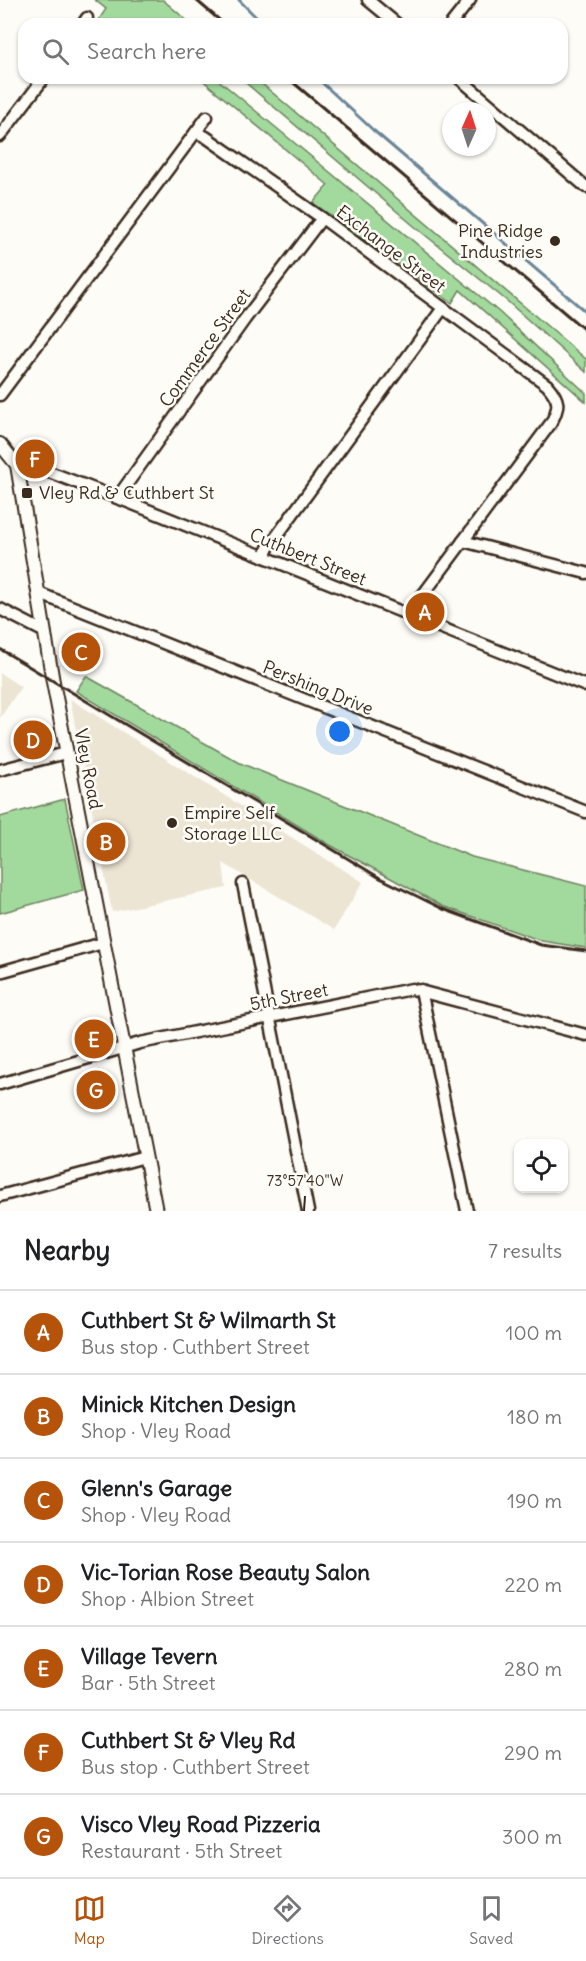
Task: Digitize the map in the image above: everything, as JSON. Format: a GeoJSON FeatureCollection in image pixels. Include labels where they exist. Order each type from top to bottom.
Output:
{"type":"FeatureCollection","features":[{"type":"Feature","properties":{"kind":"street"},"geometry":{"type":"LineString","coordinates":[[368,0],[389,18]]}},
{"type":"Feature","properties":{"kind":"street"},"geometry":{"type":"LineString","coordinates":[[456,18],[470,0]]}},
{"type":"Feature","properties":{"kind":"street"},"geometry":{"type":"LineString","coordinates":[[0,136],[39,84]]}},
{"type":"Feature","properties":{"kind":"street"},"geometry":{"type":"LineString","coordinates":[[466,84],[586,187]]}},
{"type":"Feature","properties":{"kind":"street"},"geometry":{"type":"LineString","coordinates":[[0,395],[207,117]]}},
{"type":"Feature","properties":{"kind":"street","name":"Exchange Street"},"geometry":{"type":"LineString","coordinates":[[196,132],[322,218],[547,386],[555,395],[558,404],[551,423],[463,541]]}},
{"type":"Feature","properties":{"kind":"street","name":"Commerce Street"},"geometry":{"type":"LineString","coordinates":[[117,498],[245,319],[322,218]]}},
{"type":"Feature","properties":{"kind":"street"},"geometry":{"type":"LineString","coordinates":[[264,557],[268,548],[443,308]]}},
{"type":"Feature","properties":{"kind":"street","name":"Vley Road"},"geometry":{"type":"LineString","coordinates":[[0,444],[17,465],[66,753],[156,1211]]}},
{"type":"Feature","properties":{"kind":"street","name":"Cuthbert Street"},"geometry":{"type":"LineString","coordinates":[[17,465],[36,467],[117,498],[586,687]]}},
{"type":"Feature","properties":{"kind":"street"},"geometry":{"type":"LineString","coordinates":[[408,615],[463,541],[586,573]]}},
{"type":"Feature","properties":{"kind":"street","name":"Pershing Drive"},"geometry":{"type":"LineString","coordinates":[[38,592],[586,812]]}},
{"type":"Feature","properties":{"kind":"street"},"geometry":{"type":"LineString","coordinates":[[0,609],[45,632]]}},
{"type":"Feature","properties":{"kind":"street"},"geometry":{"type":"LineString","coordinates":[[0,770],[66,753]]}},
{"type":"Feature","properties":{"kind":"street"},"geometry":{"type":"LineString","coordinates":[[243,884],[308,1211]]}},
{"type":"Feature","properties":{"kind":"street"},"geometry":{"type":"LineString","coordinates":[[0,972],[103,943]]}},
{"type":"Feature","properties":{"kind":"street","name":"5th Street"},"geometry":{"type":"LineString","coordinates":[[0,1084],[140,1043],[403,990],[421,990],[586,1035]]}},
{"type":"Feature","properties":{"kind":"street"},"geometry":{"type":"LineString","coordinates":[[421,990],[467,1211]]}},
{"type":"Feature","properties":{"kind":"street"},"geometry":{"type":"LineString","coordinates":[[0,1196],[145,1157]]}},
{"type":"Feature","properties":{"kind":"shaded area"},"geometry":{"type":"Polygon","coordinates":[[[0,673],[21,687],[0,718],[0,673]]]}},
{"type":"Feature","properties":{"kind":"shaded area"},"geometry":{"type":"Polygon","coordinates":[[[70,699],[363,882],[334,930],[223,863],[226,888],[112,912],[70,699]]]}},
{"type":"Feature","properties":{"kind":"green space"},"geometry":{"type":"Polygon","coordinates":[[[95,0],[163,0],[184,18],[100,18],[106,9],[95,0]]]}},
{"type":"Feature","properties":{"kind":"green space"},"geometry":{"type":"Polygon","coordinates":[[[207,84],[223,84],[499,312],[586,393],[586,402],[460,290],[452,303],[313,203],[328,185],[207,84]]]}},
{"type":"Feature","properties":{"kind":"green space"},"geometry":{"type":"Polygon","coordinates":[[[247,84],[262,84],[586,359],[586,372],[507,301],[414,226],[247,84]]]}},
{"type":"Feature","properties":{"kind":"green space"},"geometry":{"type":"Polygon","coordinates":[[[86,676],[240,763],[472,857],[586,886],[586,948],[542,941],[442,906],[330,845],[76,691],[86,676]]]}},
{"type":"Feature","properties":{"kind":"green space"},"geometry":{"type":"Polygon","coordinates":[[[65,799],[84,890],[0,913],[0,817],[65,799]]]}},
{"type":"Feature","properties":{"kind":"waterway"},"geometry":{"type":"LineString","coordinates":[[239,0],[257,18]]}},
{"type":"Feature","properties":{"kind":"waterway"},"geometry":{"type":"LineString","coordinates":[[323,84],[373,130],[586,312]]}},
{"type":"Feature","properties":{"kind":"railway"},"geometry":{"type":"LineString","coordinates":[[196,0],[217,18]]}},
{"type":"Feature","properties":{"kind":"railway"},"geometry":{"type":"LineString","coordinates":[[295,84],[586,331]]}},
{"type":"Feature","properties":{"kind":"railway"},"geometry":{"type":"LineString","coordinates":[[0,649],[380,878],[443,909],[541,945],[586,951]]}},
{"type":"Feature","properties":{"kind":"place","name":"Pine Ridge Industries"},"geometry":{"type":"Point","coordinates":[555,241]}},
{"type":"Feature","properties":{"kind":"place","name":"Cuthbert St & Vley Rd"},"geometry":{"type":"Point","coordinates":[35,459]}},
{"type":"Feature","properties":{"kind":"place","name":"Vley Rd & Cuthbert St"},"geometry":{"type":"Point","coordinates":[27,493]}},
{"type":"Feature","properties":{"kind":"place","name":"Cuthbert St & Wilmarth St"},"geometry":{"type":"Point","coordinates":[425,612]}},
{"type":"Feature","properties":{"kind":"place","name":"Glenn's Garage"},"geometry":{"type":"Point","coordinates":[81,652]}},
{"type":"Feature","properties":{"kind":"place","name":"Vic-Torian Rose Beauty Salon"},"geometry":{"type":"Point","coordinates":[33,740]}},
{"type":"Feature","properties":{"kind":"place","name":"Empire Self Storage LLC"},"geometry":{"type":"Point","coordinates":[172,823]}},
{"type":"Feature","properties":{"kind":"place","name":"Minick Kitchen Design"},"geometry":{"type":"Point","coordinates":[106,842]}},
{"type":"Feature","properties":{"kind":"place","name":"Village Tevern"},"geometry":{"type":"Point","coordinates":[94,1039]}},
{"type":"Feature","properties":{"kind":"place","name":"Visco Vley Road Pizzeria"},"geometry":{"type":"Point","coordinates":[96,1090]}}]}
